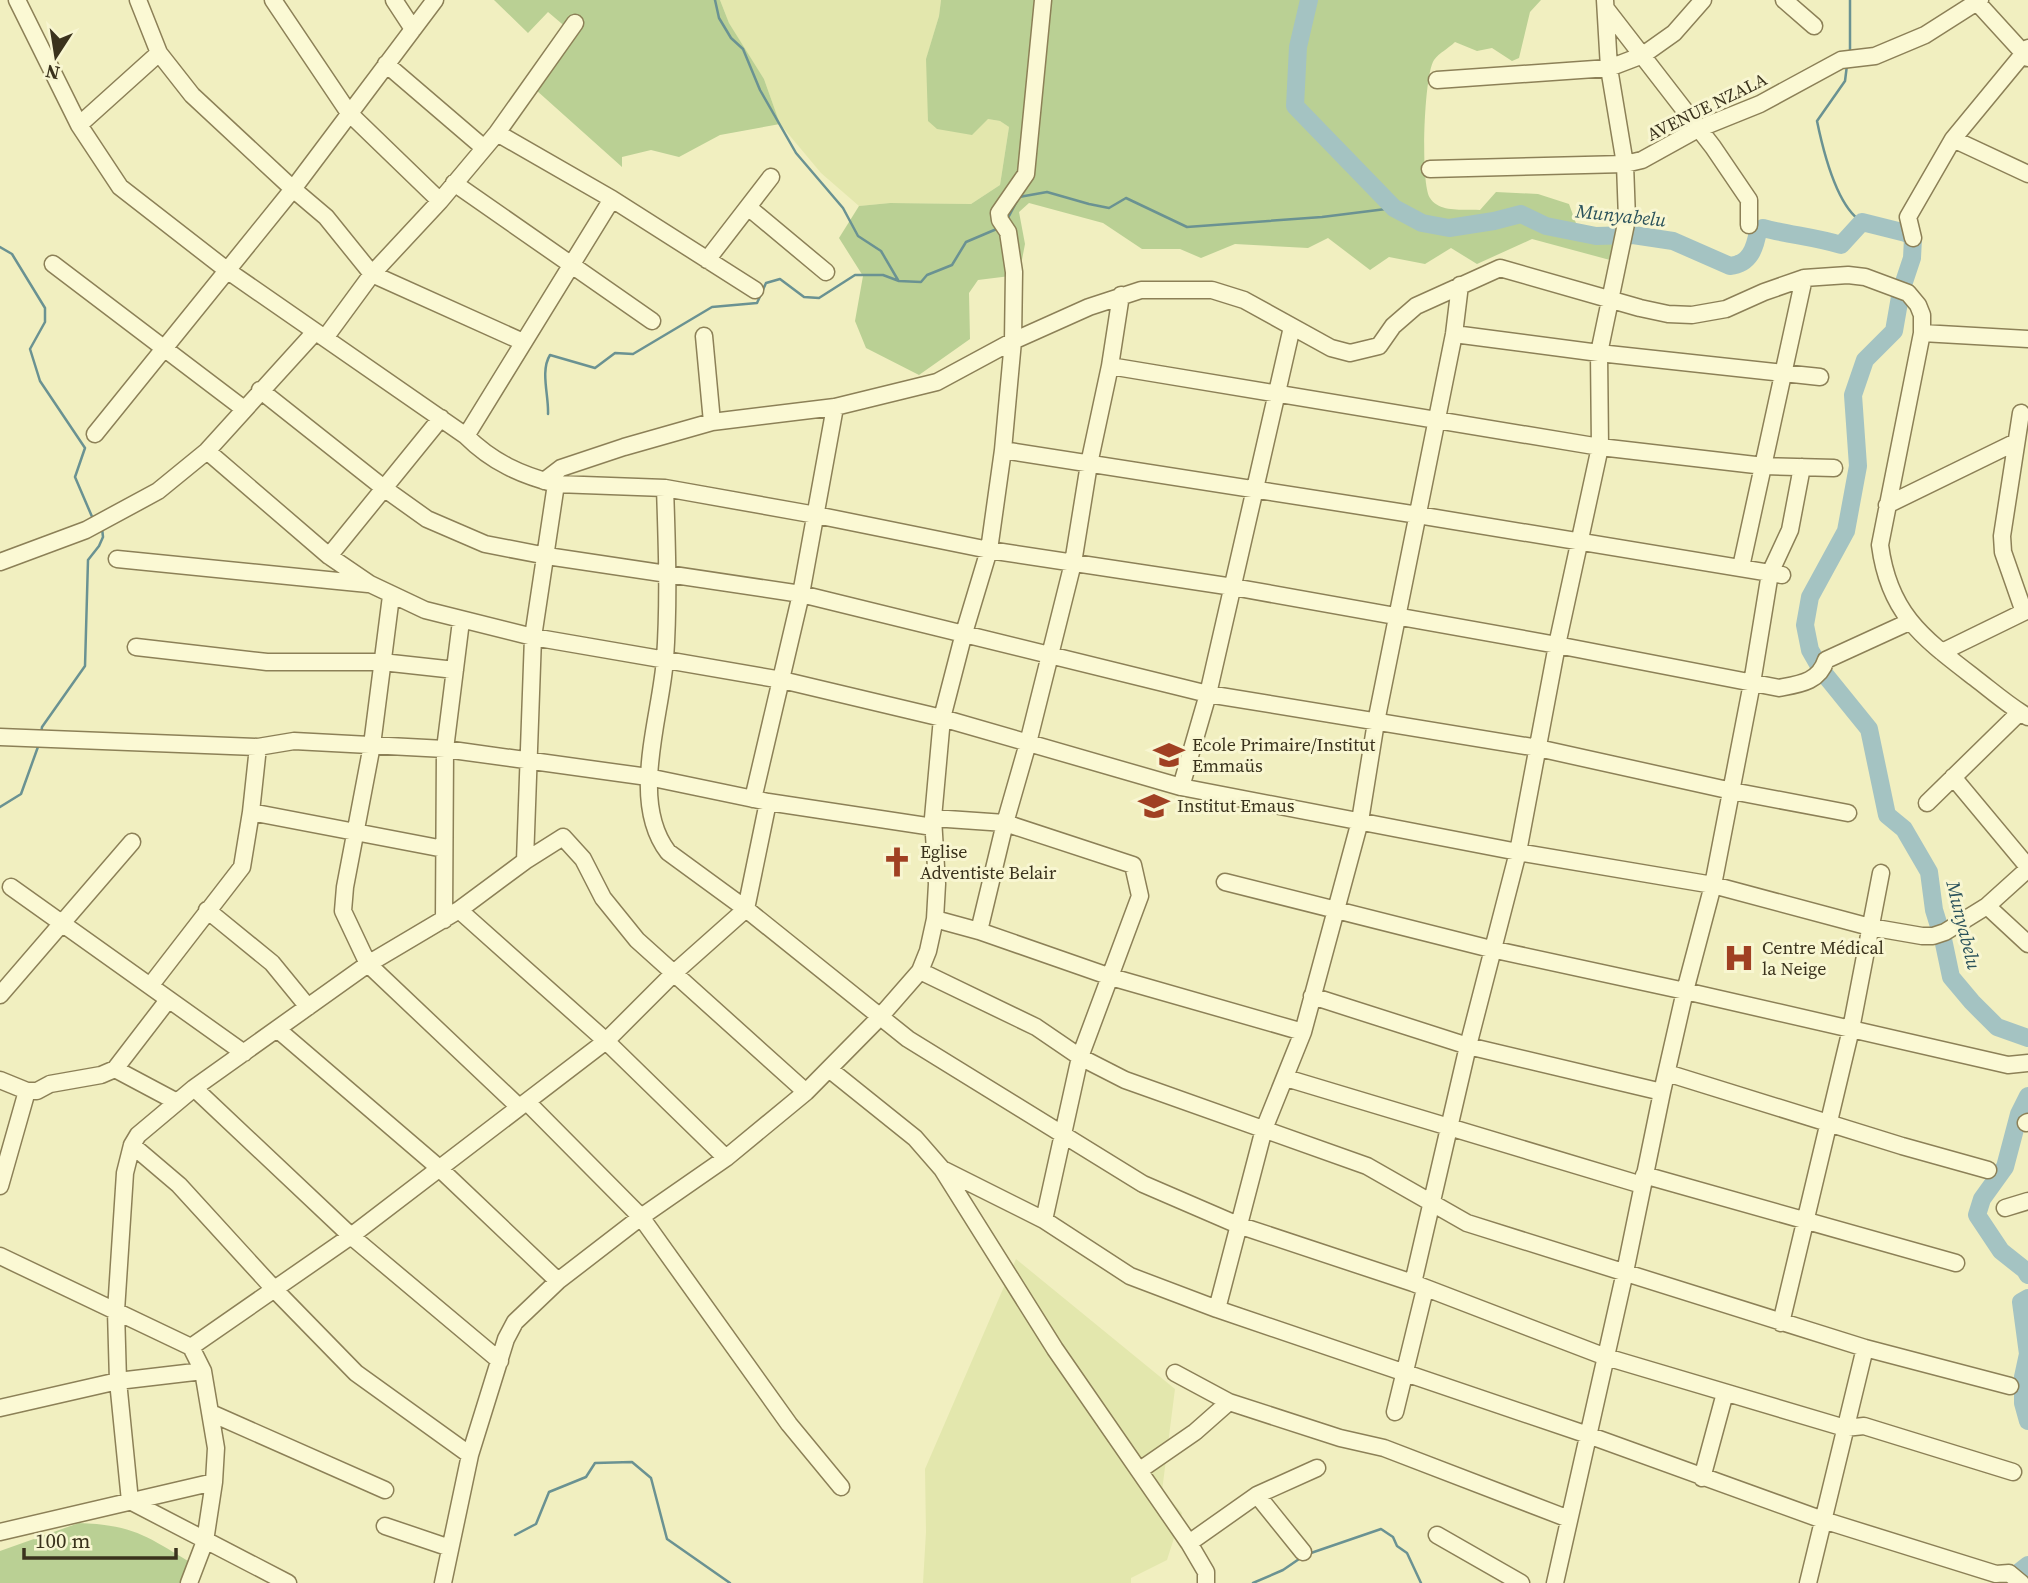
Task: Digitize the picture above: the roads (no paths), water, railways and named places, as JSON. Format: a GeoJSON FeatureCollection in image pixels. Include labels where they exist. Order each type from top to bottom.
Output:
{"type":"FeatureCollection","features":[{"type":"Feature","properties":{"kind":"street"},"geometry":{"type":"LineString","coordinates":[[17,0],[79,125],[120,187],[228,271],[466,436],[484,454],[512,470],[550,483],[665,488],[989,550],[1233,587],[1779,688],[1803,684],[1822,671],[1826,660],[1909,622]]}},
{"type":"Feature","properties":{"kind":"street"},"geometry":{"type":"LineString","coordinates":[[138,0],[159,53],[192,95],[326,217],[372,274],[523,342]]}},
{"type":"Feature","properties":{"kind":"street"},"geometry":{"type":"LineString","coordinates":[[273,0],[349,113],[440,201]]}},
{"type":"Feature","properties":{"kind":"street"},"geometry":{"type":"LineString","coordinates":[[394,0],[413,29]]}},
{"type":"Feature","properties":{"kind":"street"},"geometry":{"type":"LineString","coordinates":[[95,434],[293,189],[435,0]]}},
{"type":"Feature","properties":{"kind":"street"},"geometry":{"type":"LineString","coordinates":[[443,1583],[470,1455],[506,1339],[515,1322],[558,1281],[641,1217],[726,1157],[806,1092],[879,1018],[920,971],[928,951],[935,919],[937,884],[933,822],[942,718],[989,550],[1003,450],[1013,341],[1014,272],[999,213],[1026,174],[1043,0]]}},
{"type":"Feature","properties":{"kind":"street"},"geometry":{"type":"LineString","coordinates":[[1437,80],[1609,68],[1643,55],[1674,33],[1703,0]]}},
{"type":"Feature","properties":{"kind":"street"},"geometry":{"type":"LineString","coordinates":[[1784,0],[1814,26]]}},
{"type":"Feature","properties":{"kind":"street"},"geometry":{"type":"LineString","coordinates":[[1913,238],[1908,217],[1953,139],[2026,53],[1977,1]]}},
{"type":"Feature","properties":{"kind":"street","name":"AVENUE NZALA"},"geometry":{"type":"LineString","coordinates":[[1430,169],[1625,164],[1642,160],[1698,130],[1760,104],[1849,59],[1875,56],[1925,35],[1977,1]]}},
{"type":"Feature","properties":{"kind":"street"},"geometry":{"type":"LineString","coordinates":[[1606,5],[1713,147],[1749,200],[1749,225]]}},
{"type":"Feature","properties":{"kind":"street"},"geometry":{"type":"LineString","coordinates":[[1395,1412],[1405,1372],[1430,1203],[1518,852],[1557,645],[1600,447],[1600,353],[1627,219],[1625,164],[1609,68],[1606,5]]}},
{"type":"Feature","properties":{"kind":"street"},"geometry":{"type":"LineString","coordinates":[[0,562],[86,530],[127,509],[159,491],[207,451],[260,390],[320,335],[440,201],[497,133],[575,23]]}},
{"type":"Feature","properties":{"kind":"street"},"geometry":{"type":"LineString","coordinates":[[79,125],[159,53]]}},
{"type":"Feature","properties":{"kind":"street"},"geometry":{"type":"LineString","coordinates":[[386,64],[484,148]]}},
{"type":"Feature","properties":{"kind":"street"},"geometry":{"type":"LineString","coordinates":[[497,133],[612,199],[755,290]]}},
{"type":"Feature","properties":{"kind":"street"},"geometry":{"type":"LineString","coordinates":[[1953,139],[2028,174]]}},
{"type":"Feature","properties":{"kind":"street"},"geometry":{"type":"LineString","coordinates":[[707,260],[771,177]]}},
{"type":"Feature","properties":{"kind":"street"},"geometry":{"type":"LineString","coordinates":[[454,184],[652,321]]}},
{"type":"Feature","properties":{"kind":"street"},"geometry":{"type":"LineString","coordinates":[[466,436],[612,199]]}},
{"type":"Feature","properties":{"kind":"street"},"geometry":{"type":"LineString","coordinates":[[748,207],[826,272]]}},
{"type":"Feature","properties":{"kind":"street"},"geometry":{"type":"LineString","coordinates":[[52,264],[244,409]]}},
{"type":"Feature","properties":{"kind":"street"},"geometry":{"type":"LineString","coordinates":[[525,861],[533,637],[547,556],[550,483],[561,468],[712,422],[835,407],[937,382],[1013,341],[1121,295],[1151,289],[1212,290],[1244,300],[1331,348],[1350,353],[1379,346],[1393,326],[1416,306],[1500,268],[1668,314],[1692,315],[1726,309],[1804,278],[1848,275],[1901,289],[1918,305],[1922,314],[1922,333],[1880,545],[1883,567],[1891,590],[1909,622],[1942,652],[2024,714],[1927,803]]}},
{"type":"Feature","properties":{"kind":"street"},"geometry":{"type":"LineString","coordinates":[[1741,567],[1804,278]]}},
{"type":"Feature","properties":{"kind":"street"},"geometry":{"type":"LineString","coordinates":[[1217,1309],[1264,1129],[1303,1032],[1360,821],[1376,722],[1454,334],[1460,285]]}},
{"type":"Feature","properties":{"kind":"street"},"geometry":{"type":"LineString","coordinates":[[979,931],[1073,563],[1121,295]]}},
{"type":"Feature","properties":{"kind":"street"},"geometry":{"type":"LineString","coordinates":[[1181,787],[1209,694],[1292,327]]}},
{"type":"Feature","properties":{"kind":"street"},"geometry":{"type":"LineString","coordinates":[[1922,333],[2028,339]]}},
{"type":"Feature","properties":{"kind":"street"},"geometry":{"type":"LineString","coordinates":[[1454,334],[1820,377]]}},
{"type":"Feature","properties":{"kind":"street"},"geometry":{"type":"LineString","coordinates":[[704,336],[712,422]]}},
{"type":"Feature","properties":{"kind":"street"},"geometry":{"type":"LineString","coordinates":[[1110,366],[1600,447],[1764,466],[1834,468]]}},
{"type":"Feature","properties":{"kind":"street"},"geometry":{"type":"LineString","coordinates":[[260,390],[384,489],[427,519],[485,544],[547,556],[801,594],[1209,694],[1538,748],[1732,791],[1848,813]]}},
{"type":"Feature","properties":{"kind":"street"},"geometry":{"type":"LineString","coordinates":[[191,1347],[351,1236],[606,1041],[674,973],[746,909],[760,801],[835,407]]}},
{"type":"Feature","properties":{"kind":"street"},"geometry":{"type":"LineString","coordinates":[[1942,652],[2026,611],[2003,552],[2021,413]]}},
{"type":"Feature","properties":{"kind":"street"},"geometry":{"type":"LineString","coordinates":[[329,556],[441,418]]}},
{"type":"Feature","properties":{"kind":"street"},"geometry":{"type":"LineString","coordinates":[[1887,505],[2016,442]]}},
{"type":"Feature","properties":{"kind":"street"},"geometry":{"type":"LineString","coordinates":[[1003,450],[1776,574]]}},
{"type":"Feature","properties":{"kind":"street"},"geometry":{"type":"LineString","coordinates":[[207,451],[329,556],[370,584],[425,610],[461,621],[533,637],[782,680],[942,718],[1181,787],[1518,852],[1713,885],[1870,928],[1939,934],[1987,906],[2028,868],[1953,777]]}},
{"type":"Feature","properties":{"kind":"street"},"geometry":{"type":"LineString","coordinates":[[1555,1583],[1625,1272],[1662,1092],[1713,885],[1752,683],[1776,574],[1790,530],[1802,467]]}},
{"type":"Feature","properties":{"kind":"street"},"geometry":{"type":"LineString","coordinates":[[665,488],[668,573],[665,661],[648,777],[653,825],[660,842],[668,852],[746,909],[908,1040],[1143,1185],[1238,1225],[1419,1286],[1606,1357],[1845,1429],[1864,1426],[2013,1472]]}},
{"type":"Feature","properties":{"kind":"street"},"geometry":{"type":"LineString","coordinates":[[117,559],[370,584]]}},
{"type":"Feature","properties":{"kind":"street"},"geometry":{"type":"LineString","coordinates":[[391,596],[372,746],[345,887],[343,911],[368,964],[641,1217],[789,1424],[841,1487]]}},
{"type":"Feature","properties":{"kind":"street"},"geometry":{"type":"LineString","coordinates":[[444,920],[445,749],[461,621]]}},
{"type":"Feature","properties":{"kind":"street"},"geometry":{"type":"LineString","coordinates":[[136,647],[267,662],[382,662],[455,670]]}},
{"type":"Feature","properties":{"kind":"street"},"geometry":{"type":"LineString","coordinates":[[0,737],[258,747],[294,741],[445,749],[648,777],[760,801],[933,822],[1005,823],[1133,865],[1140,896],[1080,1057],[1044,1220]]}},
{"type":"Feature","properties":{"kind":"street"},"geometry":{"type":"LineString","coordinates":[[150,986],[206,910],[242,867],[258,747]]}},
{"type":"Feature","properties":{"kind":"street"},"geometry":{"type":"LineString","coordinates":[[251,812],[444,849]]}},
{"type":"Feature","properties":{"kind":"street"},"geometry":{"type":"LineString","coordinates":[[130,1501],[118,1381],[116,1311],[125,1173],[132,1145],[138,1135],[194,1088],[368,964],[444,920],[563,837],[583,859],[603,898],[637,940],[806,1092]]}},
{"type":"Feature","properties":{"kind":"street"},"geometry":{"type":"LineString","coordinates":[[0,995],[132,842]]}},
{"type":"Feature","properties":{"kind":"street"},"geometry":{"type":"LineString","coordinates":[[1781,1323],[1851,1029],[1881,873]]}},
{"type":"Feature","properties":{"kind":"street"},"geometry":{"type":"LineString","coordinates":[[1225,882],[1492,949],[2008,1065],[2028,1063]]}},
{"type":"Feature","properties":{"kind":"street"},"geometry":{"type":"LineString","coordinates":[[11,887],[244,1054]]}},
{"type":"Feature","properties":{"kind":"street"},"geometry":{"type":"LineString","coordinates":[[1987,906],[2028,944]]}},
{"type":"Feature","properties":{"kind":"street"},"geometry":{"type":"LineString","coordinates":[[206,910],[272,962],[308,1007]]}},
{"type":"Feature","properties":{"kind":"street"},"geometry":{"type":"LineString","coordinates":[[459,910],[606,1041],[726,1157]]}},
{"type":"Feature","properties":{"kind":"street"},"geometry":{"type":"LineString","coordinates":[[935,919],[979,931],[1111,977],[1303,1032]]}},
{"type":"Feature","properties":{"kind":"street"},"geometry":{"type":"LineString","coordinates":[[920,971],[1036,1027],[1080,1057],[1125,1080],[1367,1166],[1467,1223],[1781,1323],[2010,1386]]}},
{"type":"Feature","properties":{"kind":"street"},"geometry":{"type":"LineString","coordinates":[[1312,996],[1468,1046],[1662,1092]]}},
{"type":"Feature","properties":{"kind":"street"},"geometry":{"type":"LineString","coordinates":[[0,1080],[27,1091],[37,1091],[50,1084],[101,1075],[115,1069],[168,1000]]}},
{"type":"Feature","properties":{"kind":"street"},"geometry":{"type":"LineString","coordinates":[[276,1029],[438,1167],[558,1281]]}},
{"type":"Feature","properties":{"kind":"street"},"geometry":{"type":"LineString","coordinates":[[115,1069],[177,1102]]}},
{"type":"Feature","properties":{"kind":"street"},"geometry":{"type":"LineString","coordinates":[[829,1069],[915,1138],[942,1169],[1055,1349],[1189,1543],[1206,1572],[1206,1583]]}},
{"type":"Feature","properties":{"kind":"street"},"geometry":{"type":"LineString","coordinates":[[1667,1073],[1989,1170]]}},
{"type":"Feature","properties":{"kind":"street"},"geometry":{"type":"LineString","coordinates":[[1286,1078],[1643,1180],[1806,1220],[1956,1263]]}},
{"type":"Feature","properties":{"kind":"street"},"geometry":{"type":"LineString","coordinates":[[194,1088],[351,1236],[500,1361]]}},
{"type":"Feature","properties":{"kind":"street"},"geometry":{"type":"LineString","coordinates":[[0,1185],[27,1091]]}},
{"type":"Feature","properties":{"kind":"street"},"geometry":{"type":"LineString","coordinates":[[132,1145],[179,1185],[356,1373],[470,1455]]}},
{"type":"Feature","properties":{"kind":"street"},"geometry":{"type":"LineString","coordinates":[[942,1169],[1044,1220],[1130,1276],[1217,1309],[1588,1435],[1823,1520],[2016,1578]]}},
{"type":"Feature","properties":{"kind":"street"},"geometry":{"type":"LineString","coordinates":[[2005,1208],[2028,1201]]}},
{"type":"Feature","properties":{"kind":"street"},"geometry":{"type":"LineString","coordinates":[[0,1256],[191,1347],[203,1371],[216,1448],[205,1541],[189,1583]]}},
{"type":"Feature","properties":{"kind":"street"},"geometry":{"type":"LineString","coordinates":[[1808,1583],[1865,1348]]}},
{"type":"Feature","properties":{"kind":"street"},"geometry":{"type":"LineString","coordinates":[[0,1408],[118,1381],[203,1371]]}},
{"type":"Feature","properties":{"kind":"street"},"geometry":{"type":"LineString","coordinates":[[1175,1373],[1229,1402],[1340,1438],[1384,1448],[1569,1519]]}},
{"type":"Feature","properties":{"kind":"street"},"geometry":{"type":"LineString","coordinates":[[1702,1478],[1726,1393]]}},
{"type":"Feature","properties":{"kind":"street"},"geometry":{"type":"LineString","coordinates":[[1140,1470],[1195,1432],[1229,1402]]}},
{"type":"Feature","properties":{"kind":"street"},"geometry":{"type":"LineString","coordinates":[[212,1413],[384,1490]]}},
{"type":"Feature","properties":{"kind":"street"},"geometry":{"type":"LineString","coordinates":[[1189,1543],[1257,1495],[1317,1468]]}},
{"type":"Feature","properties":{"kind":"street"},"geometry":{"type":"LineString","coordinates":[[0,1532],[214,1482]]}},
{"type":"Feature","properties":{"kind":"street"},"geometry":{"type":"LineString","coordinates":[[1257,1495],[1303,1552]]}},
{"type":"Feature","properties":{"kind":"street"},"geometry":{"type":"LineString","coordinates":[[130,1501],[288,1583]]}},
{"type":"Feature","properties":{"kind":"street"},"geometry":{"type":"LineString","coordinates":[[385,1526],[450,1548]]}},
{"type":"Feature","properties":{"kind":"street"},"geometry":{"type":"LineString","coordinates":[[1437,1535],[1521,1583]]}},
{"type":"Feature","properties":{"kind":"waterway"},"geometry":{"type":"LineString","coordinates":[[715,0],[719,18],[731,38],[743,49],[760,90],[796,153],[843,208],[858,236],[881,251],[898,280]]}},
{"type":"Feature","properties":{"kind":"waterway","name":"Munyabelu"},"geometry":{"type":"LineString","coordinates":[[1309,0],[1298,47],[1295,106],[1394,208],[1422,223],[1449,228],[1521,214],[1546,226],[1596,236],[1633,235],[1673,241],[1730,266],[1747,259],[1758,231],[1763,228],[1841,245],[1862,222],[1906,233],[1913,238],[1912,258],[1901,291],[1894,331],[1865,360],[1853,395],[1858,466],[1846,531],[1810,597],[1805,625],[1810,650],[1822,671],[1869,729],[1887,815],[1904,829],[1929,872],[1934,910],[1951,977],[1997,1027],[2028,1038]]}},
{"type":"Feature","properties":{"kind":"waterway"},"geometry":{"type":"LineString","coordinates":[[1850,0],[1850,51]]}},
{"type":"Feature","properties":{"kind":"waterway"},"geometry":{"type":"LineString","coordinates":[[1847,65],[1845,81],[1817,121],[1838,191],[1845,204],[1862,222]]}},
{"type":"Feature","properties":{"kind":"waterway"},"geometry":{"type":"LineString","coordinates":[[1008,218],[1019,197],[1047,192],[1109,208],[1126,198],[1187,227],[1322,217],[1394,208]]}},
{"type":"Feature","properties":{"kind":"waterway"},"geometry":{"type":"LineString","coordinates":[[548,414],[545,376],[550,355],[595,368],[615,353],[633,354],[712,307],[757,303],[766,283],[780,279],[804,297],[819,298],[855,275],[883,275],[899,281],[921,282],[927,275],[952,265],[966,242],[999,228]]}},
{"type":"Feature","properties":{"kind":"waterway"},"geometry":{"type":"LineString","coordinates":[[0,247],[12,254],[45,308],[45,322],[30,349],[40,381],[85,448],[75,477],[93,519]]}},
{"type":"Feature","properties":{"kind":"waterway"},"geometry":{"type":"LineString","coordinates":[[41,734],[42,727],[85,666],[88,560],[103,537],[102,528]]}},
{"type":"Feature","properties":{"kind":"waterway"},"geometry":{"type":"LineString","coordinates":[[0,807],[21,794],[39,744]]}},
{"type":"Feature","properties":{"kind":"waterway","name":"Munyabelu"},"geometry":{"type":"LineString","coordinates":[[2028,1096],[2019,1114],[2005,1167],[1982,1199],[1977,1215],[2001,1251],[2028,1275]]}},
{"type":"Feature","properties":{"kind":"waterway","name":"Munyabelu"},"geometry":{"type":"LineString","coordinates":[[2028,1298],[2021,1302],[2028,1354],[2023,1377],[2023,1403],[2028,1421]]}},
{"type":"Feature","properties":{"kind":"waterway"},"geometry":{"type":"LineString","coordinates":[[515,1535],[536,1524],[549,1492],[586,1477],[595,1463],[632,1462],[651,1478],[667,1539],[730,1583]]}},
{"type":"Feature","properties":{"kind":"waterway"},"geometry":{"type":"LineString","coordinates":[[1308,1554],[1381,1529],[1393,1537],[1397,1546],[1407,1553],[1421,1583]]}},
{"type":"Feature","properties":{"kind":"waterway"},"geometry":{"type":"LineString","coordinates":[[1253,1583],[1283,1570],[1302,1557]]}},
{"type":"Feature","properties":{"kind":"waterway","name":"Munyabelu"},"geometry":{"type":"LineString","coordinates":[[2005,1583],[2028,1565]]}},
{"type":"Feature","properties":{"kind":"place","name":"Ecole Primaire/Institut Emmaüs"},"geometry":{"type":"Point","coordinates":[1169,755]}},
{"type":"Feature","properties":{"kind":"place","name":"Institut Emaus"},"geometry":{"type":"Point","coordinates":[1154,806]}},
{"type":"Feature","properties":{"kind":"place","name":"Eglise Adventiste Belair"},"geometry":{"type":"Point","coordinates":[897,862]}},
{"type":"Feature","properties":{"kind":"place","name":"Centre Médical la Neige"},"geometry":{"type":"Point","coordinates":[1739,958]}}]}
